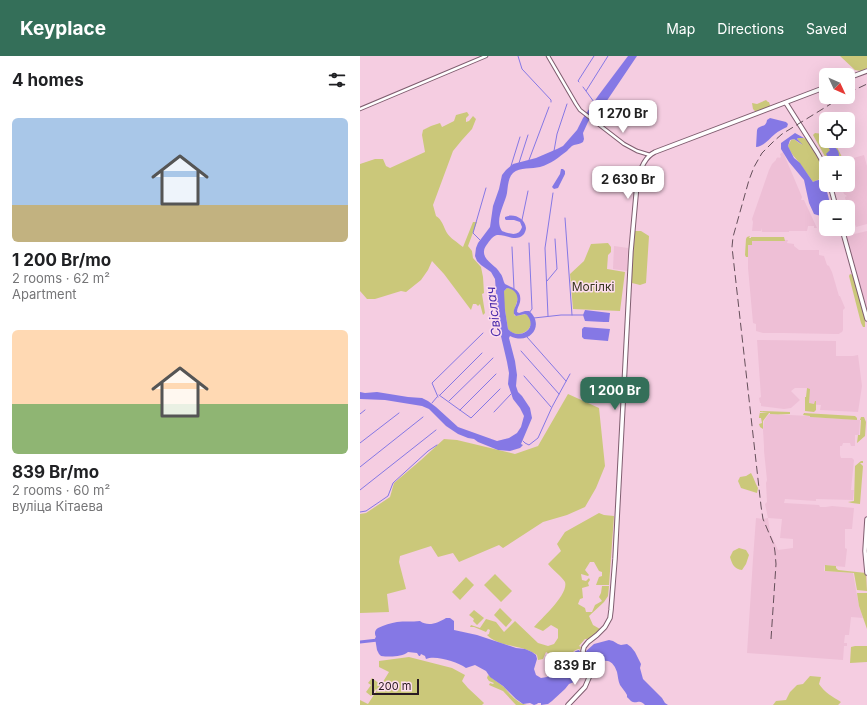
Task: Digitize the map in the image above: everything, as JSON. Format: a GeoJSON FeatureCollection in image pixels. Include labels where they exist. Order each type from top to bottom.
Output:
{"type":"FeatureCollection","features":[{"type":"Feature","properties":{"kind":"main road"},"geometry":{"type":"LineString","coordinates":[[855,75],[867,71]]}},
{"type":"Feature","properties":{"kind":"main road"},"geometry":{"type":"LineString","coordinates":[[568,705],[585,687],[591,672],[591,668],[584,655],[584,646],[605,627],[611,610],[632,230],[638,176],[642,166],[650,155],[655,152],[819,90]]}},
{"type":"Feature","properties":{"kind":"main road"},"geometry":{"type":"LineString","coordinates":[[786,103],[819,156]]}},
{"type":"Feature","properties":{"kind":"main road"},"geometry":{"type":"LineString","coordinates":[[844,236],[867,319]]}},
{"type":"Feature","properties":{"kind":"main road"},"geometry":{"type":"LineString","coordinates":[[867,519],[865,551],[867,573]]}},
{"type":"Feature","properties":{"kind":"street"},"geometry":{"type":"LineString","coordinates":[[360,109],[486,56]]}},
{"type":"Feature","properties":{"kind":"street"},"geometry":{"type":"LineString","coordinates":[[548,56],[582,112],[628,147],[650,155]]}},
{"type":"Feature","properties":{"kind":"shaded area"},"geometry":{"type":"Polygon","coordinates":[[[628,56],[637,56],[606,102],[588,122],[583,133],[583,142],[572,146],[561,156],[548,164],[540,167],[519,170],[511,175],[501,212],[499,222],[500,227],[502,231],[508,233],[514,234],[519,232],[522,227],[520,222],[505,219],[505,217],[508,216],[515,216],[521,219],[525,224],[526,228],[524,234],[518,238],[497,235],[493,237],[484,250],[486,258],[498,270],[505,284],[519,292],[520,302],[517,312],[529,311],[534,316],[536,322],[536,327],[529,336],[518,338],[510,336],[509,338],[515,361],[517,375],[516,386],[518,392],[530,408],[532,418],[521,444],[523,445],[520,448],[510,451],[498,450],[474,439],[458,434],[446,426],[429,409],[422,406],[385,400],[360,399],[360,392],[377,392],[422,398],[436,407],[458,427],[497,441],[509,438],[517,433],[521,427],[524,416],[513,399],[508,384],[509,373],[500,332],[495,279],[491,272],[477,261],[475,256],[476,248],[490,227],[493,206],[502,175],[506,170],[513,164],[536,158],[563,146],[577,130],[583,118],[628,56]],[[507,288],[504,291],[508,329],[517,334],[522,334],[529,329],[530,320],[525,314],[516,316],[514,314],[517,297],[515,292],[507,288]]]}},
{"type":"Feature","properties":{"kind":"shaded area"},"geometry":{"type":"Polygon","coordinates":[[[770,118],[786,122],[788,124],[787,127],[776,133],[764,144],[756,147],[757,130],[770,118]]]}},
{"type":"Feature","properties":{"kind":"shaded area"},"geometry":{"type":"Polygon","coordinates":[[[795,133],[804,138],[797,139],[803,145],[794,139],[790,140],[788,146],[794,158],[800,163],[813,182],[819,180],[819,192],[827,192],[829,200],[819,200],[819,216],[814,214],[809,203],[804,180],[789,162],[781,149],[781,143],[795,133]]]}},
{"type":"Feature","properties":{"kind":"shaded area"},"geometry":{"type":"Polygon","coordinates":[[[829,148],[836,148],[839,156],[827,156],[826,154],[830,150],[829,148]]]}},
{"type":"Feature","properties":{"kind":"shaded area"},"geometry":{"type":"Polygon","coordinates":[[[783,152],[802,197],[801,200],[804,200],[817,228],[814,228],[814,226],[808,226],[807,231],[789,232],[762,232],[761,228],[761,231],[752,231],[752,219],[769,170],[776,159],[781,157],[780,154],[783,152]]]}},
{"type":"Feature","properties":{"kind":"shaded area"},"geometry":{"type":"Polygon","coordinates":[[[864,155],[867,166],[867,224],[856,227],[855,200],[846,200],[845,197],[847,196],[843,192],[855,192],[855,158],[864,155]]]}},
{"type":"Feature","properties":{"kind":"shaded area"},"geometry":{"type":"Polygon","coordinates":[[[561,169],[565,171],[565,174],[558,188],[554,189],[552,187],[560,174],[561,169]]]}},
{"type":"Feature","properties":{"kind":"shaded area"},"geometry":{"type":"Polygon","coordinates":[[[867,231],[867,313],[846,236],[855,236],[855,234],[867,231]]]}},
{"type":"Feature","properties":{"kind":"shaded area"},"geometry":{"type":"Polygon","coordinates":[[[748,239],[788,240],[787,243],[794,244],[794,246],[799,250],[819,250],[819,255],[824,256],[827,265],[832,272],[839,296],[845,308],[843,310],[842,332],[839,334],[834,334],[763,333],[756,331],[756,324],[753,323],[748,268],[748,239]]]}},
{"type":"Feature","properties":{"kind":"shaded area"},"geometry":{"type":"Polygon","coordinates":[[[614,246],[628,248],[627,271],[613,269],[614,246]]]}},
{"type":"Feature","properties":{"kind":"shaded area"},"geometry":{"type":"Polygon","coordinates":[[[585,310],[610,313],[609,322],[585,321],[583,315],[585,310]]]}},
{"type":"Feature","properties":{"kind":"shaded area"},"geometry":{"type":"Polygon","coordinates":[[[584,327],[610,329],[608,341],[584,339],[582,337],[582,329],[584,327]]]}},
{"type":"Feature","properties":{"kind":"shaded area"},"geometry":{"type":"Polygon","coordinates":[[[757,340],[836,341],[836,356],[858,355],[862,386],[858,412],[820,410],[821,405],[807,404],[807,388],[795,388],[791,391],[800,400],[791,408],[784,409],[761,406],[759,398],[761,397],[757,340]]]}},
{"type":"Feature","properties":{"kind":"shaded area"},"geometry":{"type":"Polygon","coordinates":[[[769,414],[860,420],[859,435],[855,435],[855,446],[851,446],[850,443],[843,443],[842,446],[840,446],[841,458],[852,458],[854,460],[851,490],[854,490],[853,500],[816,499],[816,501],[785,499],[784,503],[819,505],[820,507],[832,506],[854,508],[852,529],[845,529],[845,548],[847,549],[845,567],[825,565],[824,568],[824,571],[853,573],[859,606],[863,618],[851,617],[849,635],[845,635],[844,643],[847,643],[847,646],[844,646],[843,660],[747,653],[756,518],[768,518],[765,504],[767,502],[767,480],[764,451],[764,421],[769,414]],[[768,518],[770,533],[778,550],[793,548],[793,539],[780,538],[782,519],[768,518]]]}},
{"type":"Feature","properties":{"kind":"shaded area"},"geometry":{"type":"Polygon","coordinates":[[[446,618],[450,618],[454,621],[454,630],[477,635],[532,652],[536,655],[537,659],[534,669],[536,675],[541,678],[547,677],[572,659],[574,652],[577,650],[581,653],[580,654],[587,668],[585,672],[581,673],[574,682],[569,684],[548,704],[541,705],[541,703],[538,703],[534,705],[530,703],[523,704],[503,686],[490,677],[486,671],[475,665],[466,668],[446,660],[435,658],[426,659],[425,656],[421,654],[419,656],[417,653],[408,652],[399,656],[381,656],[377,650],[375,632],[380,627],[400,622],[420,621],[426,624],[433,624],[446,618]]]}},
{"type":"Feature","properties":{"kind":"shaded area"},"geometry":{"type":"Polygon","coordinates":[[[609,640],[621,645],[627,644],[631,647],[641,664],[640,668],[643,679],[668,705],[645,705],[641,702],[631,701],[620,685],[617,672],[613,664],[603,661],[592,666],[585,652],[594,644],[609,640]]]}},
{"type":"Feature","properties":{"kind":"green space"},"geometry":{"type":"Polygon","coordinates":[[[840,56],[867,56],[867,68],[861,71],[853,68],[840,56]]]}},
{"type":"Feature","properties":{"kind":"green space"},"geometry":{"type":"Polygon","coordinates":[[[766,100],[769,102],[770,107],[756,112],[753,109],[752,103],[757,104],[766,100]]]}},
{"type":"Feature","properties":{"kind":"green space"},"geometry":{"type":"Polygon","coordinates":[[[467,112],[469,115],[466,118],[466,122],[473,116],[476,119],[472,129],[453,151],[433,205],[436,216],[441,221],[448,235],[463,247],[473,222],[477,222],[468,246],[472,251],[473,258],[481,267],[484,293],[482,294],[485,313],[483,315],[480,304],[478,306],[473,304],[471,310],[444,274],[432,261],[421,280],[406,292],[401,291],[375,299],[367,299],[360,291],[360,164],[375,159],[383,159],[386,166],[390,168],[425,152],[422,135],[423,130],[440,123],[442,127],[454,121],[456,115],[467,112]]]}},
{"type":"Feature","properties":{"kind":"green space"},"geometry":{"type":"Polygon","coordinates":[[[815,133],[819,134],[819,146],[813,135],[815,133]]]}},
{"type":"Feature","properties":{"kind":"green space"},"geometry":{"type":"Polygon","coordinates":[[[804,138],[808,141],[819,158],[819,179],[813,182],[791,152],[788,146],[791,140],[794,139],[802,145],[797,139],[804,138]]]}},
{"type":"Feature","properties":{"kind":"green space"},"geometry":{"type":"Polygon","coordinates":[[[820,148],[838,148],[842,156],[825,156],[820,148]]]}},
{"type":"Feature","properties":{"kind":"green space"},"geometry":{"type":"Polygon","coordinates":[[[635,231],[641,231],[649,236],[646,283],[640,285],[632,283],[631,280],[635,231]]]}},
{"type":"Feature","properties":{"kind":"green space"},"geometry":{"type":"Polygon","coordinates":[[[750,236],[749,238],[784,237],[785,241],[752,241],[752,245],[748,245],[748,257],[746,257],[746,239],[750,236]]]}},
{"type":"Feature","properties":{"kind":"green space","name":"Могілкі"},"geometry":{"type":"Polygon","coordinates":[[[608,243],[611,247],[611,252],[608,255],[607,269],[625,272],[620,311],[573,309],[570,274],[584,261],[591,244],[608,243]]]}},
{"type":"Feature","properties":{"kind":"green space"},"geometry":{"type":"Polygon","coordinates":[[[850,274],[853,275],[865,318],[865,327],[863,327],[861,323],[849,276],[850,274]]]}},
{"type":"Feature","properties":{"kind":"green space"},"geometry":{"type":"Polygon","coordinates":[[[507,288],[513,290],[518,295],[514,315],[526,314],[530,318],[530,327],[527,331],[522,333],[513,333],[508,329],[504,304],[504,291],[507,288]]]}},
{"type":"Feature","properties":{"kind":"green space"},"geometry":{"type":"Polygon","coordinates":[[[807,388],[810,389],[809,403],[814,404],[816,401],[816,410],[814,412],[805,411],[805,397],[807,388]]]}},
{"type":"Feature","properties":{"kind":"green space"},"geometry":{"type":"Polygon","coordinates":[[[568,394],[599,408],[605,466],[596,488],[585,507],[567,515],[543,522],[503,548],[499,545],[459,562],[453,553],[438,557],[431,546],[400,556],[399,562],[406,589],[387,594],[389,612],[360,613],[360,514],[366,513],[390,497],[394,483],[444,439],[457,440],[515,454],[538,446],[568,394]]]}},
{"type":"Feature","properties":{"kind":"green space"},"geometry":{"type":"Polygon","coordinates":[[[760,411],[790,412],[790,414],[778,414],[790,415],[770,414],[769,413],[763,421],[763,429],[759,424],[762,423],[761,418],[759,418],[759,412],[760,417],[760,413],[768,413],[760,411]]]}},
{"type":"Feature","properties":{"kind":"green space"},"geometry":{"type":"Polygon","coordinates":[[[804,413],[855,416],[857,420],[810,417],[803,415],[804,413]]]}},
{"type":"Feature","properties":{"kind":"green space"},"geometry":{"type":"Polygon","coordinates":[[[861,417],[864,417],[866,422],[865,436],[857,443],[858,435],[860,435],[861,417]]]}},
{"type":"Feature","properties":{"kind":"green space"},"geometry":{"type":"Polygon","coordinates":[[[863,461],[863,463],[860,463],[863,466],[860,504],[848,502],[854,501],[855,466],[863,461]]]}},
{"type":"Feature","properties":{"kind":"green space"},"geometry":{"type":"Polygon","coordinates":[[[751,473],[758,488],[757,493],[741,488],[738,481],[740,477],[751,473]]]}},
{"type":"Feature","properties":{"kind":"green space"},"geometry":{"type":"Polygon","coordinates":[[[599,513],[614,516],[609,585],[596,585],[599,577],[602,576],[602,572],[599,571],[594,562],[590,562],[585,570],[589,575],[581,574],[582,580],[586,581],[589,578],[589,586],[582,588],[583,598],[580,599],[578,604],[585,608],[586,612],[592,612],[595,605],[602,601],[599,597],[602,586],[609,586],[608,596],[604,602],[589,616],[593,625],[600,629],[592,637],[585,639],[579,646],[581,647],[580,650],[577,649],[574,651],[571,658],[567,661],[556,661],[554,657],[546,652],[543,659],[538,660],[537,655],[525,649],[492,639],[487,635],[489,634],[490,630],[488,629],[486,632],[470,627],[471,625],[480,628],[486,619],[496,622],[504,632],[515,621],[538,643],[548,646],[554,644],[558,638],[558,629],[551,625],[543,631],[534,627],[559,599],[565,587],[564,580],[548,564],[561,551],[557,544],[565,532],[599,513]]]}},
{"type":"Feature","properties":{"kind":"green space"},"geometry":{"type":"Polygon","coordinates":[[[739,548],[746,550],[749,555],[742,570],[737,569],[734,566],[730,557],[733,551],[739,548]]]}},
{"type":"Feature","properties":{"kind":"green space"},"geometry":{"type":"Polygon","coordinates":[[[825,565],[836,566],[838,570],[866,573],[867,591],[857,590],[854,573],[825,571],[825,565]]]}},
{"type":"Feature","properties":{"kind":"green space"},"geometry":{"type":"Polygon","coordinates":[[[495,574],[512,591],[501,602],[484,585],[495,574]]]}},
{"type":"Feature","properties":{"kind":"green space"},"geometry":{"type":"Polygon","coordinates":[[[466,577],[474,585],[460,600],[452,592],[466,577]]]}},
{"type":"Feature","properties":{"kind":"green space"},"geometry":{"type":"Polygon","coordinates":[[[857,593],[867,593],[867,629],[859,606],[857,593]]]}},
{"type":"Feature","properties":{"kind":"green space"},"geometry":{"type":"Polygon","coordinates":[[[500,608],[512,620],[506,627],[494,615],[500,608]]]}},
{"type":"Feature","properties":{"kind":"green space"},"geometry":{"type":"Polygon","coordinates":[[[474,610],[484,618],[477,625],[473,621],[474,619],[469,615],[474,610]]]}},
{"type":"Feature","properties":{"kind":"green space"},"geometry":{"type":"Polygon","coordinates":[[[867,646],[867,662],[850,663],[851,647],[867,646]]]}},
{"type":"Feature","properties":{"kind":"green space"},"geometry":{"type":"Polygon","coordinates":[[[409,657],[452,668],[465,675],[462,681],[484,703],[482,705],[360,705],[360,700],[368,704],[377,690],[376,689],[371,696],[366,692],[371,685],[368,683],[372,678],[381,685],[389,672],[379,667],[379,661],[409,657]]]}},
{"type":"Feature","properties":{"kind":"green space"},"geometry":{"type":"Polygon","coordinates":[[[488,675],[504,687],[517,700],[527,705],[516,705],[503,691],[489,685],[490,683],[494,683],[489,681],[487,678],[488,675]]]}},
{"type":"Feature","properties":{"kind":"green space"},"geometry":{"type":"Polygon","coordinates":[[[810,676],[821,677],[819,684],[821,687],[841,702],[838,705],[773,705],[776,701],[786,700],[790,692],[797,685],[803,684],[810,676]]]}},
{"type":"Feature","properties":{"kind":"waterway"},"geometry":{"type":"LineString","coordinates":[[518,56],[522,69],[551,100],[551,102]]}},
{"type":"Feature","properties":{"kind":"waterway"},"geometry":{"type":"LineString","coordinates":[[579,82],[578,81],[594,56]]}},
{"type":"Feature","properties":{"kind":"waterway"},"geometry":{"type":"LineString","coordinates":[[594,102],[586,91],[608,56]]}},
{"type":"Feature","properties":{"kind":"waterway"},"geometry":{"type":"LineString","coordinates":[[583,87],[586,91]]}},
{"type":"Feature","properties":{"kind":"waterway"},"geometry":{"type":"LineString","coordinates":[[554,151],[557,134],[567,104]]}},
{"type":"Feature","properties":{"kind":"waterway"},"geometry":{"type":"LineString","coordinates":[[529,160],[549,107]]}},
{"type":"Feature","properties":{"kind":"waterway"},"geometry":{"type":"LineString","coordinates":[[519,163],[528,135]]}},
{"type":"Feature","properties":{"kind":"waterway"},"geometry":{"type":"LineString","coordinates":[[511,166],[520,137]]}},
{"type":"Feature","properties":{"kind":"waterway"},"geometry":{"type":"LineString","coordinates":[[480,240],[473,233],[486,188]]}},
{"type":"Feature","properties":{"kind":"waterway"},"geometry":{"type":"LineString","coordinates":[[522,220],[528,191]]}},
{"type":"Feature","properties":{"kind":"waterway"},"geometry":{"type":"LineString","coordinates":[[548,316],[545,248],[553,193]]}},
{"type":"Feature","properties":{"kind":"waterway"},"geometry":{"type":"LineString","coordinates":[[565,218],[572,315]]}},
{"type":"Feature","properties":{"kind":"waterway"},"geometry":{"type":"LineString","coordinates":[[547,281],[557,269],[555,239]]}},
{"type":"Feature","properties":{"kind":"waterway"},"geometry":{"type":"LineString","coordinates":[[529,243],[532,309],[529,313]]}},
{"type":"Feature","properties":{"kind":"waterway"},"geometry":{"type":"LineString","coordinates":[[512,247],[514,289]]}},
{"type":"Feature","properties":{"kind":"waterway"},"geometry":{"type":"LineString","coordinates":[[534,318],[561,315],[583,315]]}},
{"type":"Feature","properties":{"kind":"waterway","name":"Свіслач"},"geometry":{"type":"LineString","coordinates":[[438,397],[432,383],[483,333]]}},
{"type":"Feature","properties":{"kind":"waterway"},"geometry":{"type":"LineString","coordinates":[[527,337],[566,381]]}},
{"type":"Feature","properties":{"kind":"waterway"},"geometry":{"type":"LineString","coordinates":[[521,351],[559,394]]}},
{"type":"Feature","properties":{"kind":"waterway"},"geometry":{"type":"LineString","coordinates":[[440,395],[482,353]]}},
{"type":"Feature","properties":{"kind":"waterway"},"geometry":{"type":"LineString","coordinates":[[449,401],[493,358]]}},
{"type":"Feature","properties":{"kind":"waterway"},"geometry":{"type":"LineString","coordinates":[[460,410],[496,374]]}},
{"type":"Feature","properties":{"kind":"waterway"},"geometry":{"type":"LineString","coordinates":[[523,441],[529,445],[538,438],[552,407],[570,374]]}},
{"type":"Feature","properties":{"kind":"waterway"},"geometry":{"type":"LineString","coordinates":[[524,376],[551,407]]}},
{"type":"Feature","properties":{"kind":"waterway"},"geometry":{"type":"LineString","coordinates":[[439,395],[471,418],[500,389]]}},
{"type":"Feature","properties":{"kind":"waterway"},"geometry":{"type":"LineString","coordinates":[[494,412],[511,394]]}},
{"type":"Feature","properties":{"kind":"waterway"},"geometry":{"type":"LineString","coordinates":[[432,403],[437,397]]}},
{"type":"Feature","properties":{"kind":"waterway"},"geometry":{"type":"LineString","coordinates":[[360,414],[365,410]]}},
{"type":"Feature","properties":{"kind":"waterway"},"geometry":{"type":"LineString","coordinates":[[360,443],[399,413]]}},
{"type":"Feature","properties":{"kind":"waterway"},"geometry":{"type":"LineString","coordinates":[[360,467],[423,417]]}},
{"type":"Feature","properties":{"kind":"waterway"},"geometry":{"type":"LineString","coordinates":[[360,490],[436,430]]}},
{"type":"Feature","properties":{"kind":"waterway"},"geometry":{"type":"LineString","coordinates":[[360,512],[366,511],[388,496],[393,483],[428,451],[437,445]]}},
{"type":"Feature","properties":{"kind":"waterway"},"geometry":{"type":"LineString","coordinates":[[360,642],[378,640]]}},
{"type":"Feature","properties":{"kind":"railway"},"geometry":{"type":"LineString","coordinates":[[855,90],[867,84]]}},
{"type":"Feature","properties":{"kind":"railway"},"geometry":{"type":"LineString","coordinates":[[771,639],[776,564],[775,552],[774,545],[763,519],[761,506],[732,247],[733,237],[749,180],[762,153],[782,134],[831,104]]}}]}
